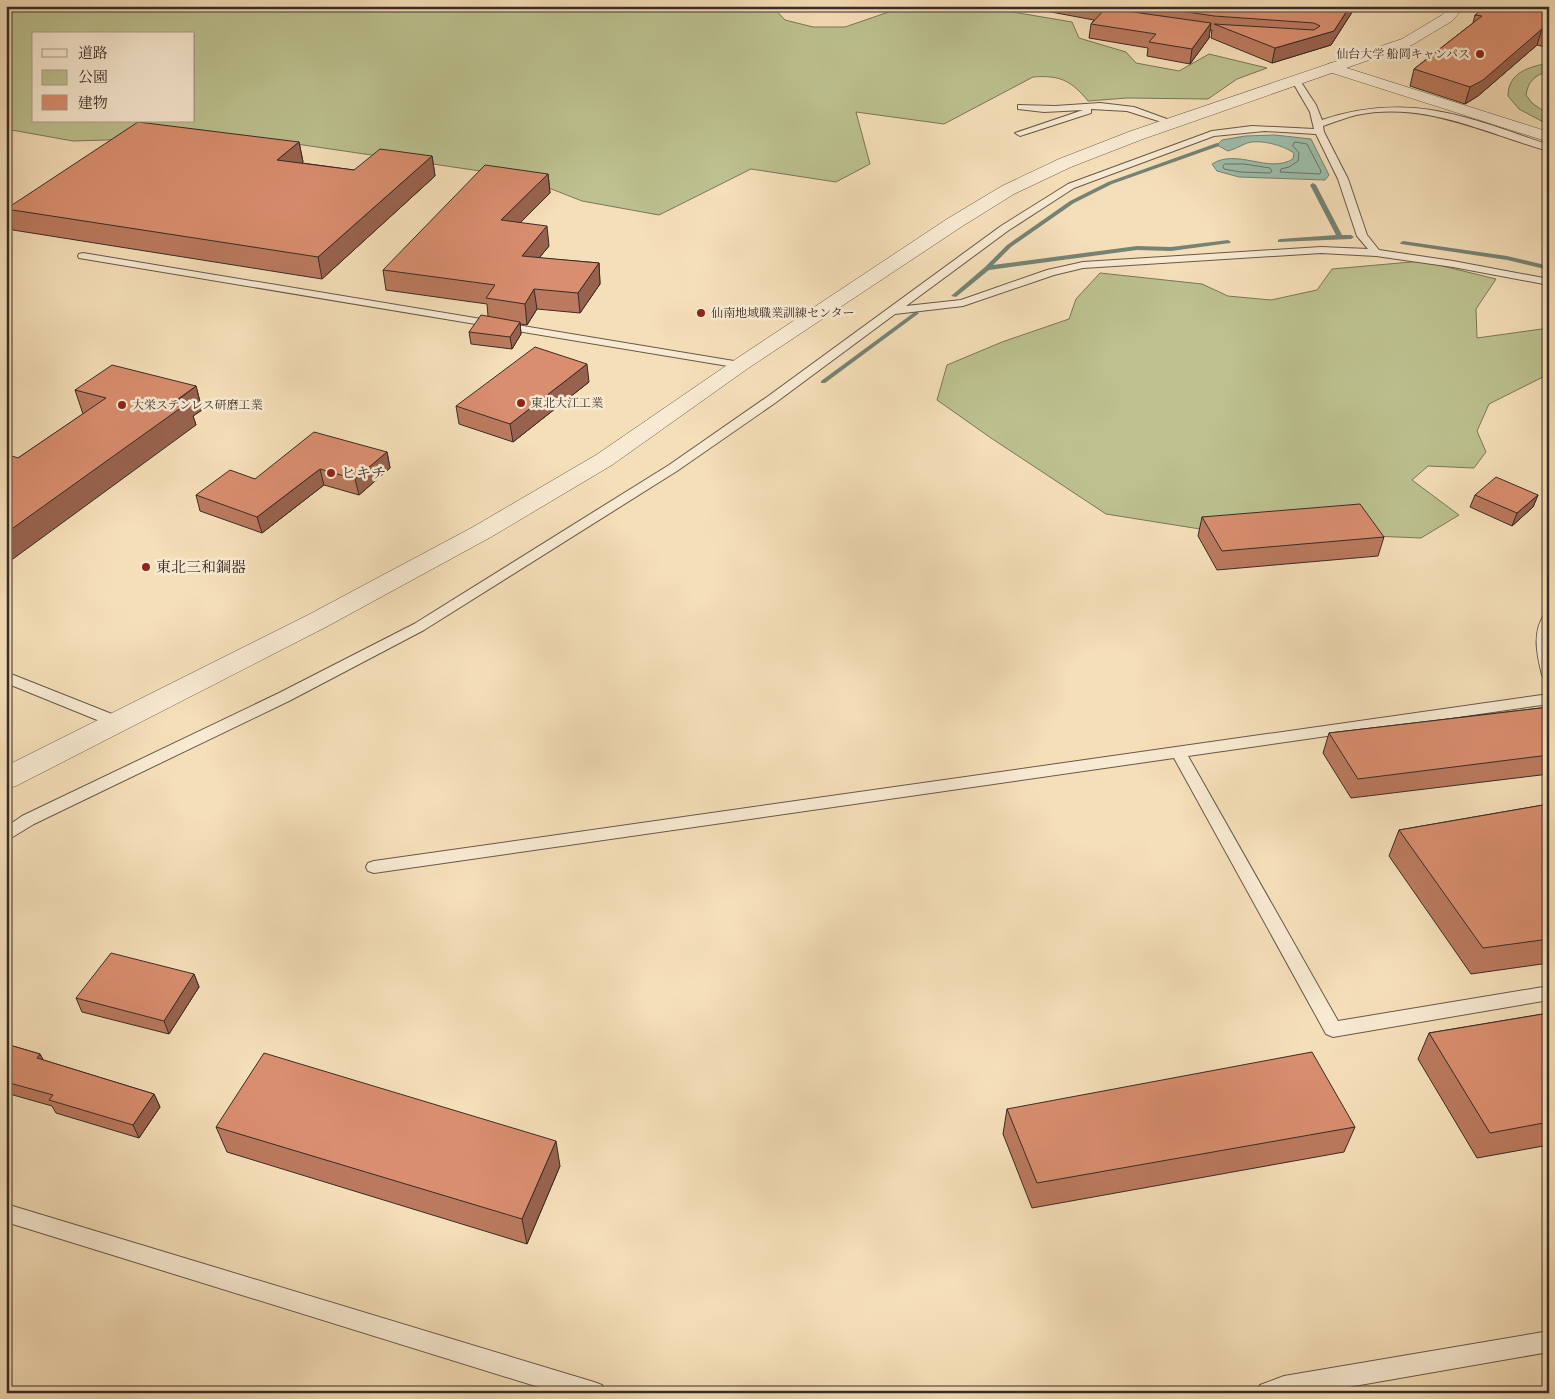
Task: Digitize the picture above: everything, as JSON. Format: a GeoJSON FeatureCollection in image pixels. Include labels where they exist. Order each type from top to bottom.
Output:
{"type":"FeatureCollection","features":[{"type":"Feature","properties":{"kind":"street"},"geometry":{"type":"LineString","coordinates":[[6,779],[317,620],[482,532],[604,460],[740,365],[954,223],[1008,190],[1065,163],[1171,122],[1407,42],[1447,18],[1458,6]]}},
{"type":"Feature","properties":{"kind":"street"},"geometry":{"type":"LineString","coordinates":[[1331,68],[1549,137]]}},
{"type":"Feature","properties":{"kind":"lane"},"geometry":{"type":"LineString","coordinates":[[1296,81],[1343,179],[1360,231],[1376,254]]}},
{"type":"Feature","properties":{"kind":"lane"},"geometry":{"type":"LineString","coordinates":[[1020,133],[1046,126],[1098,106]]}},
{"type":"Feature","properties":{"kind":"lane"},"geometry":{"type":"LineString","coordinates":[[1021,107],[1036,110],[1113,106],[1139,111],[1171,122]]}},
{"type":"Feature","properties":{"kind":"lane"},"geometry":{"type":"LineString","coordinates":[[6,835],[28,820],[284,697],[419,627],[673,468],[771,400],[1005,228],[1072,186],[1212,134],[1236,129],[1320,128],[1361,112],[1405,110],[1439,112],[1549,148]]}},
{"type":"Feature","properties":{"kind":"lane"},"geometry":{"type":"LineString","coordinates":[[890,312],[963,303],[1051,272],[1083,265],[1321,250],[1376,254],[1453,264],[1549,282]]}},
{"type":"Feature","properties":{"kind":"lane"},"geometry":{"type":"LineString","coordinates":[[83,256],[740,365]]}},
{"type":"Feature","properties":{"kind":"lane"},"geometry":{"type":"LineString","coordinates":[[1549,618],[1546,623],[1543,654],[1549,675]]}},
{"type":"Feature","properties":{"kind":"lane"},"geometry":{"type":"LineString","coordinates":[[6,677],[117,722]]}},
{"type":"Feature","properties":{"kind":"lane"},"geometry":{"type":"LineString","coordinates":[[374,867],[1549,699]]}},
{"type":"Feature","properties":{"kind":"lane"},"geometry":{"type":"LineString","coordinates":[[1178,752],[1333,1028],[1549,992]]}},
{"type":"Feature","properties":{"kind":"lane"},"geometry":{"type":"LineString","coordinates":[[6,1213],[594,1393]]}},
{"type":"Feature","properties":{"kind":"lane"},"geometry":{"type":"LineString","coordinates":[[1268,1393],[1284,1386],[1549,1341]]}},
{"type":"Feature","properties":{"kind":"green space"},"geometry":{"type":"Polygon","coordinates":[[[6,6],[772,6],[785,20],[813,27],[845,27],[906,6],[977,6],[1072,22],[1079,38],[1126,52],[1136,63],[1179,71],[1209,54],[1267,68],[1237,79],[1208,99],[1127,98],[1088,101],[1076,88],[1064,80],[1050,77],[1033,77],[944,124],[856,112],[870,164],[836,182],[751,169],[659,215],[582,201],[521,177],[242,136],[73,141],[6,129],[6,6]]]}},
{"type":"Feature","properties":{"kind":"green space"},"geometry":{"type":"Polygon","coordinates":[[[1549,63],[1549,71],[1533,79],[1528,86],[1526,95],[1532,103],[1549,115],[1549,125],[1519,109],[1508,96],[1511,82],[1521,72],[1549,63]]]}},
{"type":"Feature","properties":{"kind":"green space"},"geometry":{"type":"Polygon","coordinates":[[[1422,261],[1496,279],[1476,309],[1477,338],[1549,328],[1549,374],[1489,404],[1477,431],[1486,452],[1474,468],[1428,466],[1412,480],[1459,515],[1421,538],[1200,529],[1106,514],[937,400],[947,365],[1002,342],[1069,319],[1076,299],[1100,273],[1202,284],[1228,296],[1271,300],[1317,290],[1332,269],[1422,261]]]}},
{"type":"Feature","properties":{"kind":"water"},"geometry":{"type":"Polygon","coordinates":[[[1275,135],[1311,139],[1329,175],[1325,180],[1239,177],[1217,171],[1212,164],[1222,160],[1242,159],[1274,164],[1284,163],[1293,159],[1294,153],[1271,144],[1252,142],[1228,151],[1217,145],[1222,140],[1245,136],[1275,135]]]}},
{"type":"Feature","properties":{"kind":"building"},"geometry":{"type":"Polygon","coordinates":[[[1097,6],[1211,23],[1192,49],[1149,42],[1156,34],[1091,24],[1106,8],[1097,6]]]}},
{"type":"Feature","properties":{"kind":"building"},"geometry":{"type":"Polygon","coordinates":[[[1148,6],[1350,6],[1334,31],[1275,48],[1214,24],[1314,30],[1320,26],[1314,23],[1214,16],[1148,6]]]}},
{"type":"Feature","properties":{"kind":"building"},"geometry":{"type":"Polygon","coordinates":[[[1486,6],[1549,6],[1549,31],[1542,29],[1483,80],[1470,87],[1414,69],[1482,16],[1475,15],[1486,6]]]}},
{"type":"Feature","properties":{"kind":"building"},"geometry":{"type":"Polygon","coordinates":[[[138,122],[299,142],[277,160],[354,170],[380,149],[432,156],[318,257],[6,209],[138,122]]]}},
{"type":"Feature","properties":{"kind":"building"},"geometry":{"type":"Polygon","coordinates":[[[485,165],[548,174],[501,220],[547,226],[522,256],[599,263],[578,293],[534,289],[525,304],[486,298],[495,285],[383,270],[485,165]]]}},
{"type":"Feature","properties":{"kind":"building"},"geometry":{"type":"Polygon","coordinates":[[[481,315],[520,322],[510,337],[469,332],[481,315]]]}},
{"type":"Feature","properties":{"kind":"building"},"geometry":{"type":"Polygon","coordinates":[[[535,347],[587,364],[510,424],[456,406],[535,347]]]}},
{"type":"Feature","properties":{"kind":"building"},"geometry":{"type":"Polygon","coordinates":[[[112,365],[196,386],[178,399],[189,402],[6,533],[6,454],[18,458],[106,398],[75,390],[112,365]]]}},
{"type":"Feature","properties":{"kind":"building"},"geometry":{"type":"Polygon","coordinates":[[[314,432],[387,452],[355,479],[320,469],[257,517],[196,495],[230,470],[255,479],[314,432]]]}},
{"type":"Feature","properties":{"kind":"building"},"geometry":{"type":"Polygon","coordinates":[[[1496,477],[1538,495],[1517,513],[1475,495],[1496,477]]]}},
{"type":"Feature","properties":{"kind":"building"},"geometry":{"type":"Polygon","coordinates":[[[1360,504],[1384,537],[1222,551],[1202,517],[1360,504]]]}},
{"type":"Feature","properties":{"kind":"building"},"geometry":{"type":"Polygon","coordinates":[[[1549,707],[1549,755],[1358,779],[1329,733],[1549,707]]]}},
{"type":"Feature","properties":{"kind":"building"},"geometry":{"type":"Polygon","coordinates":[[[1549,804],[1549,939],[1483,948],[1399,830],[1549,804]]]}},
{"type":"Feature","properties":{"kind":"building"},"geometry":{"type":"Polygon","coordinates":[[[111,953],[194,974],[164,1021],[76,998],[111,953]]]}},
{"type":"Feature","properties":{"kind":"building"},"geometry":{"type":"Polygon","coordinates":[[[1549,1013],[1549,1122],[1490,1133],[1429,1033],[1549,1013]]]}},
{"type":"Feature","properties":{"kind":"building"},"geometry":{"type":"Polygon","coordinates":[[[6,1044],[40,1054],[37,1058],[154,1094],[133,1125],[49,1100],[53,1095],[6,1082],[6,1044]]]}},
{"type":"Feature","properties":{"kind":"building"},"geometry":{"type":"Polygon","coordinates":[[[1312,1052],[1355,1127],[1037,1183],[1007,1109],[1312,1052]]]}},
{"type":"Feature","properties":{"kind":"building"},"geometry":{"type":"Polygon","coordinates":[[[264,1053],[556,1141],[522,1219],[216,1127],[264,1053]]]}},
{"type":"Feature","properties":{"kind":"waterway"},"geometry":{"type":"LineString","coordinates":[[987,268],[1009,246],[1072,202],[1110,183],[1217,145]]}},
{"type":"Feature","properties":{"kind":"waterway"},"geometry":{"type":"LineString","coordinates":[[1313,185],[1340,237]]}},
{"type":"Feature","properties":{"kind":"waterway"},"geometry":{"type":"LineString","coordinates":[[1280,241],[1340,237]]}},
{"type":"Feature","properties":{"kind":"waterway"},"geometry":{"type":"LineString","coordinates":[[1340,237],[1351,237]]}},
{"type":"Feature","properties":{"kind":"waterway"},"geometry":{"type":"LineString","coordinates":[[987,268],[1137,248],[1171,249],[1228,242]]}},
{"type":"Feature","properties":{"kind":"waterway"},"geometry":{"type":"LineString","coordinates":[[1403,243],[1507,258],[1549,268]]}},
{"type":"Feature","properties":{"kind":"waterway"},"geometry":{"type":"LineString","coordinates":[[954,296],[987,268]]}},
{"type":"Feature","properties":{"kind":"waterway"},"geometry":{"type":"LineString","coordinates":[[823,382],[916,313]]}},
{"type":"Feature","properties":{"kind":"place","name":"仙台大学 船岡キャンパス"},"geometry":{"type":"Point","coordinates":[1480,54]}},
{"type":"Feature","properties":{"kind":"place","name":"仙南地域職業訓練センター"},"geometry":{"type":"Point","coordinates":[701,313]}},
{"type":"Feature","properties":{"kind":"place","name":"東北大江工業"},"geometry":{"type":"Point","coordinates":[521,403]}},
{"type":"Feature","properties":{"kind":"place","name":"大栄ステンレス研磨工業"},"geometry":{"type":"Point","coordinates":[122,405]}},
{"type":"Feature","properties":{"kind":"place","name":"ヒキチ"},"geometry":{"type":"Point","coordinates":[331,473]}},
{"type":"Feature","properties":{"kind":"place","name":"東北三和鋼器"},"geometry":{"type":"Point","coordinates":[146,567]}}]}
